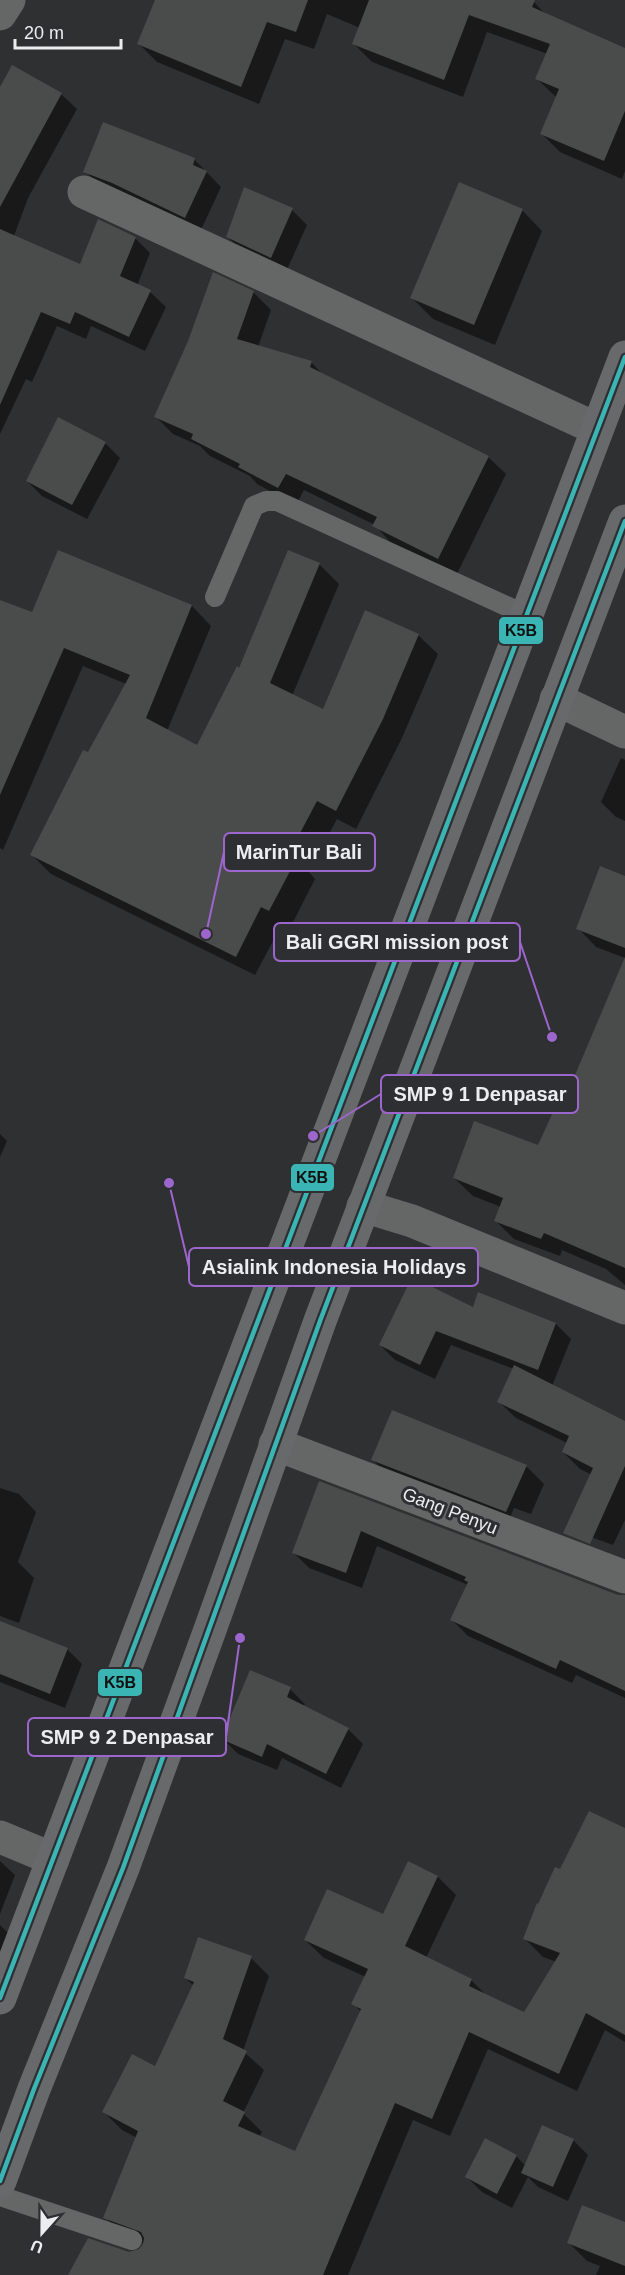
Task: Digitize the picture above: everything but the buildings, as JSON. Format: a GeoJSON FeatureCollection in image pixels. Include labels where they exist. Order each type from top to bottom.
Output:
{"type":"FeatureCollection","features":[{"type":"Feature","properties":{"kind":"highway"},"geometry":{"type":"LineString","coordinates":[[0,1998],[625,357]]}},
{"type":"Feature","properties":{"kind":"highway"},"geometry":{"type":"LineString","coordinates":[[0,2181],[34,2089],[123,1868],[363,1206],[556,699],[618,562],[625,521]]}},
{"type":"Feature","properties":{"kind":"street"},"geometry":{"type":"LineString","coordinates":[[84,192],[597,429]]}},
{"type":"Feature","properties":{"kind":"street"},"geometry":{"type":"LineString","coordinates":[[556,699],[625,732]]}},
{"type":"Feature","properties":{"kind":"street"},"geometry":{"type":"LineString","coordinates":[[363,1206],[412,1221],[625,1308]]}},
{"type":"Feature","properties":{"kind":"street","name":"Gang Penyu"},"geometry":{"type":"LineString","coordinates":[[275,1444],[625,1577]]}},
{"type":"Feature","properties":{"kind":"street"},"geometry":{"type":"LineString","coordinates":[[0,1837],[52,1859]]}},
{"type":"Feature","properties":{"kind":"lane"},"geometry":{"type":"LineString","coordinates":[[215,597],[254,506],[266,501],[277,501],[526,615]]}},
{"type":"Feature","properties":{"kind":"lane"},"geometry":{"type":"LineString","coordinates":[[0,2196],[132,2240]]}},
{"type":"Feature","properties":{"kind":"transit line","name":"K5B"},"geometry":{"type":"LineString","coordinates":[[0,1998],[625,357]]}},
{"type":"Feature","properties":{"kind":"transit line","name":"K5B"},"geometry":{"type":"LineString","coordinates":[[0,2181],[34,2089],[123,1868],[320,1321],[625,521]]}},
{"type":"Feature","properties":{"kind":"place","name":"MarinTur Bali"},"geometry":{"type":"Point","coordinates":[206,934]}},
{"type":"Feature","properties":{"kind":"place","name":"Bali GGRI mission post"},"geometry":{"type":"Point","coordinates":[552,1037]}},
{"type":"Feature","properties":{"kind":"place","name":"SMP 9 1 Denpasar"},"geometry":{"type":"Point","coordinates":[313,1136]}},
{"type":"Feature","properties":{"kind":"place","name":"Asialink Indonesia Holidays"},"geometry":{"type":"Point","coordinates":[169,1183]}},
{"type":"Feature","properties":{"kind":"place","name":"SMP 9 2 Denpasar"},"geometry":{"type":"Point","coordinates":[240,1638]}}]}
